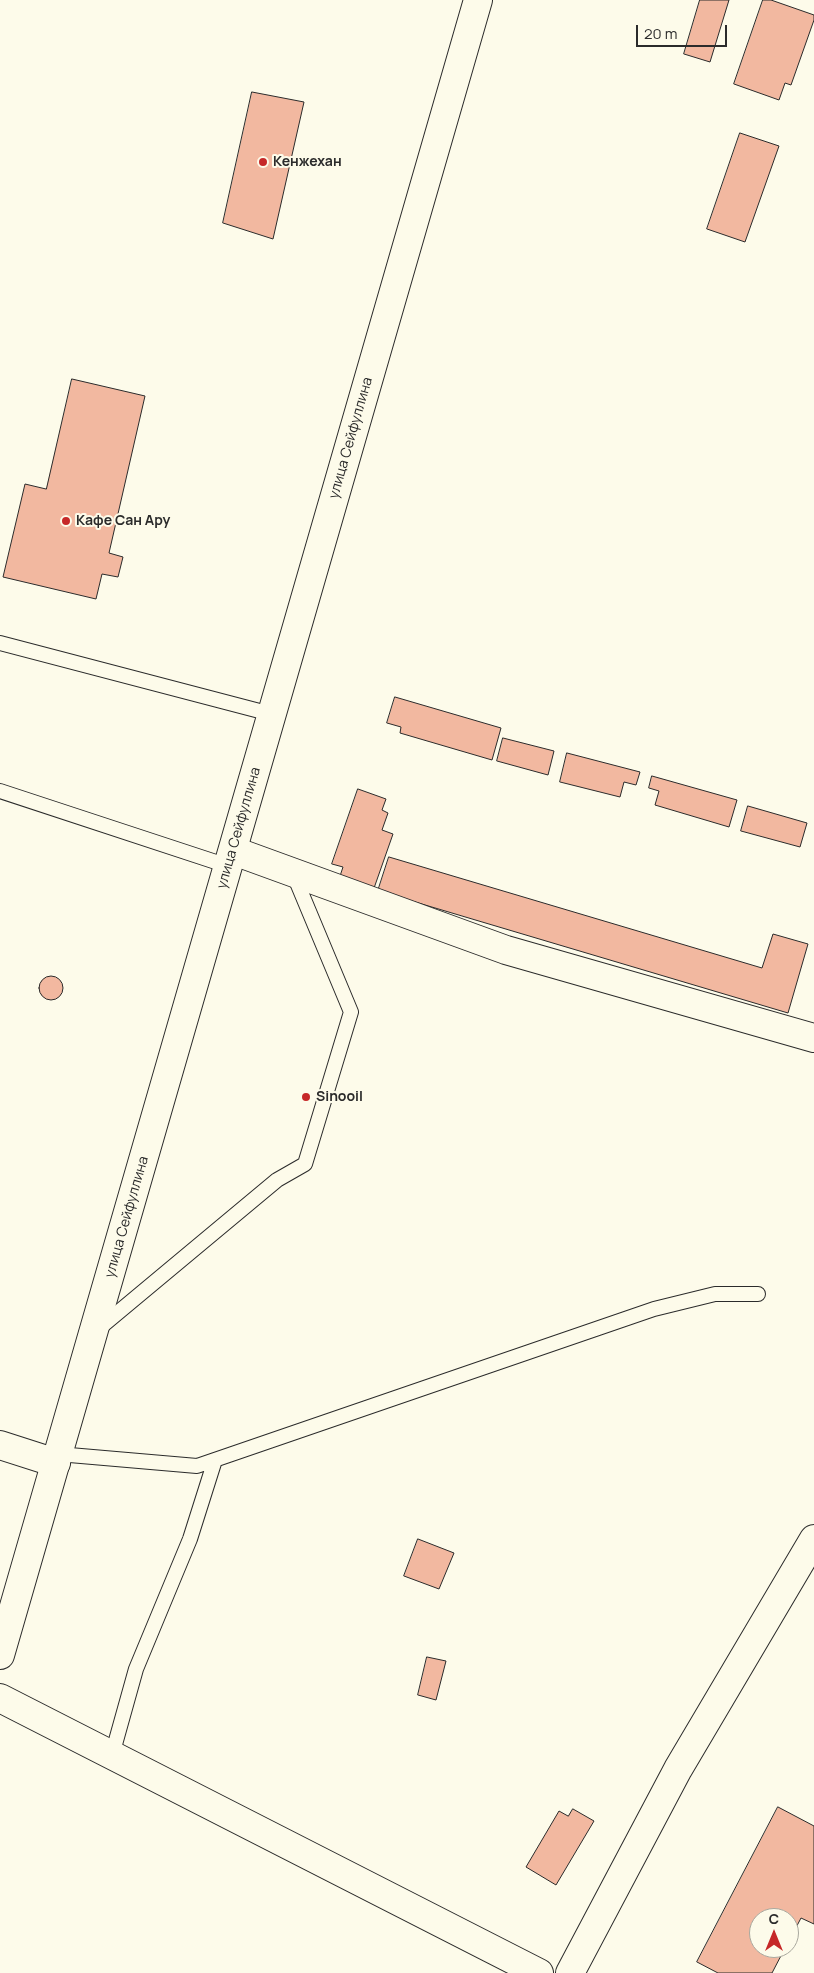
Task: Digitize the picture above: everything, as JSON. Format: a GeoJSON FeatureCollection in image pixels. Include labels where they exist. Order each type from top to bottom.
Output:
{"type":"FeatureCollection","features":[{"type":"Feature","properties":{"kind":"street","name":"улица Сейфуллина"},"geometry":{"type":"LineString","coordinates":[[0,1655],[478,0]]}},
{"type":"Feature","properties":{"kind":"street"},"geometry":{"type":"LineString","coordinates":[[231,858],[293,872],[506,950],[814,1038]]}},
{"type":"Feature","properties":{"kind":"street"},"geometry":{"type":"LineString","coordinates":[[0,1445],[57,1459]]}},
{"type":"Feature","properties":{"kind":"street"},"geometry":{"type":"LineString","coordinates":[[570,1973],[678,1769],[814,1540]]}},
{"type":"Feature","properties":{"kind":"street"},"geometry":{"type":"LineString","coordinates":[[0,1698],[539,1973]]}},
{"type":"Feature","properties":{"kind":"lane"},"geometry":{"type":"LineString","coordinates":[[0,643],[271,714]]}},
{"type":"Feature","properties":{"kind":"lane"},"geometry":{"type":"LineString","coordinates":[[0,791],[231,858]]}},
{"type":"Feature","properties":{"kind":"lane"},"geometry":{"type":"LineString","coordinates":[[93,1333],[277,1180],[305,1164],[351,1012],[293,872]]}},
{"type":"Feature","properties":{"kind":"lane"},"geometry":{"type":"LineString","coordinates":[[57,1459],[197,1466],[654,1309],[715,1294],[758,1294]]}},
{"type":"Feature","properties":{"kind":"lane"},"geometry":{"type":"LineString","coordinates":[[112,1755],[136,1669],[190,1539],[214,1460]]}},
{"type":"Feature","properties":{"kind":"building"},"geometry":{"type":"Polygon","coordinates":[[[700,0],[729,0],[710,62],[684,54],[700,0]]]}},
{"type":"Feature","properties":{"kind":"building"},"geometry":{"type":"Polygon","coordinates":[[[763,0],[771,0],[814,15],[814,20],[791,85],[785,83],[779,100],[734,84],[763,0]]]}},
{"type":"Feature","properties":{"kind":"building","name":"Кенжехан"},"geometry":{"type":"Polygon","coordinates":[[[252,92],[304,102],[273,239],[223,223],[252,92]]]}},
{"type":"Feature","properties":{"kind":"building"},"geometry":{"type":"Polygon","coordinates":[[[740,133],[779,146],[745,242],[707,229],[740,133]]]}},
{"type":"Feature","properties":{"kind":"building","name":"Кафе Сан Ару"},"geometry":{"type":"Polygon","coordinates":[[[72,379],[145,396],[109,553],[123,557],[118,577],[102,574],[96,599],[3,577],[25,484],[46,489],[72,379]]]}},
{"type":"Feature","properties":{"kind":"building"},"geometry":{"type":"Polygon","coordinates":[[[395,697],[501,728],[492,760],[400,733],[401,727],[387,723],[395,697]]]}},
{"type":"Feature","properties":{"kind":"building"},"geometry":{"type":"Polygon","coordinates":[[[503,738],[554,751],[548,775],[497,761],[503,738]]]}},
{"type":"Feature","properties":{"kind":"building"},"geometry":{"type":"Polygon","coordinates":[[[567,753],[640,772],[636,785],[624,782],[620,797],[560,782],[567,753]]]}},
{"type":"Feature","properties":{"kind":"building"},"geometry":{"type":"Polygon","coordinates":[[[652,776],[737,800],[729,827],[655,805],[659,791],[649,788],[652,776]]]}},
{"type":"Feature","properties":{"kind":"building"},"geometry":{"type":"Polygon","coordinates":[[[358,789],[386,799],[382,810],[388,813],[382,830],[393,834],[373,891],[339,879],[343,867],[332,864],[358,789]]]}},
{"type":"Feature","properties":{"kind":"building"},"geometry":{"type":"Polygon","coordinates":[[[748,806],[807,823],[800,847],[741,831],[748,806]]]}},
{"type":"Feature","properties":{"kind":"building"},"geometry":{"type":"Polygon","coordinates":[[[389,857],[762,968],[773,934],[808,944],[788,1013],[378,891],[389,857]]]}},
{"type":"Feature","properties":{"kind":"building"},"geometry":{"type":"Polygon","coordinates":[[[51,976],[59,980],[63,988],[59,996],[51,1000],[43,996],[39,988],[43,980],[51,976]]]}},
{"type":"Feature","properties":{"kind":"building"},"geometry":{"type":"Polygon","coordinates":[[[418,1539],[454,1553],[439,1589],[404,1576],[418,1539]]]}},
{"type":"Feature","properties":{"kind":"building"},"geometry":{"type":"Polygon","coordinates":[[[427,1657],[446,1661],[436,1700],[418,1695],[427,1657]]]}},
{"type":"Feature","properties":{"kind":"building"},"geometry":{"type":"Polygon","coordinates":[[[778,1807],[814,1826],[814,1924],[801,1918],[799,1922],[799,1908],[749,1908],[749,1958],[780,1958],[772,1973],[718,1973],[697,1962],[778,1807]]]}},
{"type":"Feature","properties":{"kind":"building"},"geometry":{"type":"Polygon","coordinates":[[[573,1809],[594,1821],[556,1885],[526,1867],[559,1811],[568,1816],[573,1809]]]}},
{"type":"Feature","properties":{"kind":"place","name":"Кенжехан"},"geometry":{"type":"Point","coordinates":[263,162]}},
{"type":"Feature","properties":{"kind":"place","name":"Кафе Сан Ару"},"geometry":{"type":"Point","coordinates":[66,521]}},
{"type":"Feature","properties":{"kind":"place","name":"Sinooil"},"geometry":{"type":"Point","coordinates":[306,1097]}}]}
